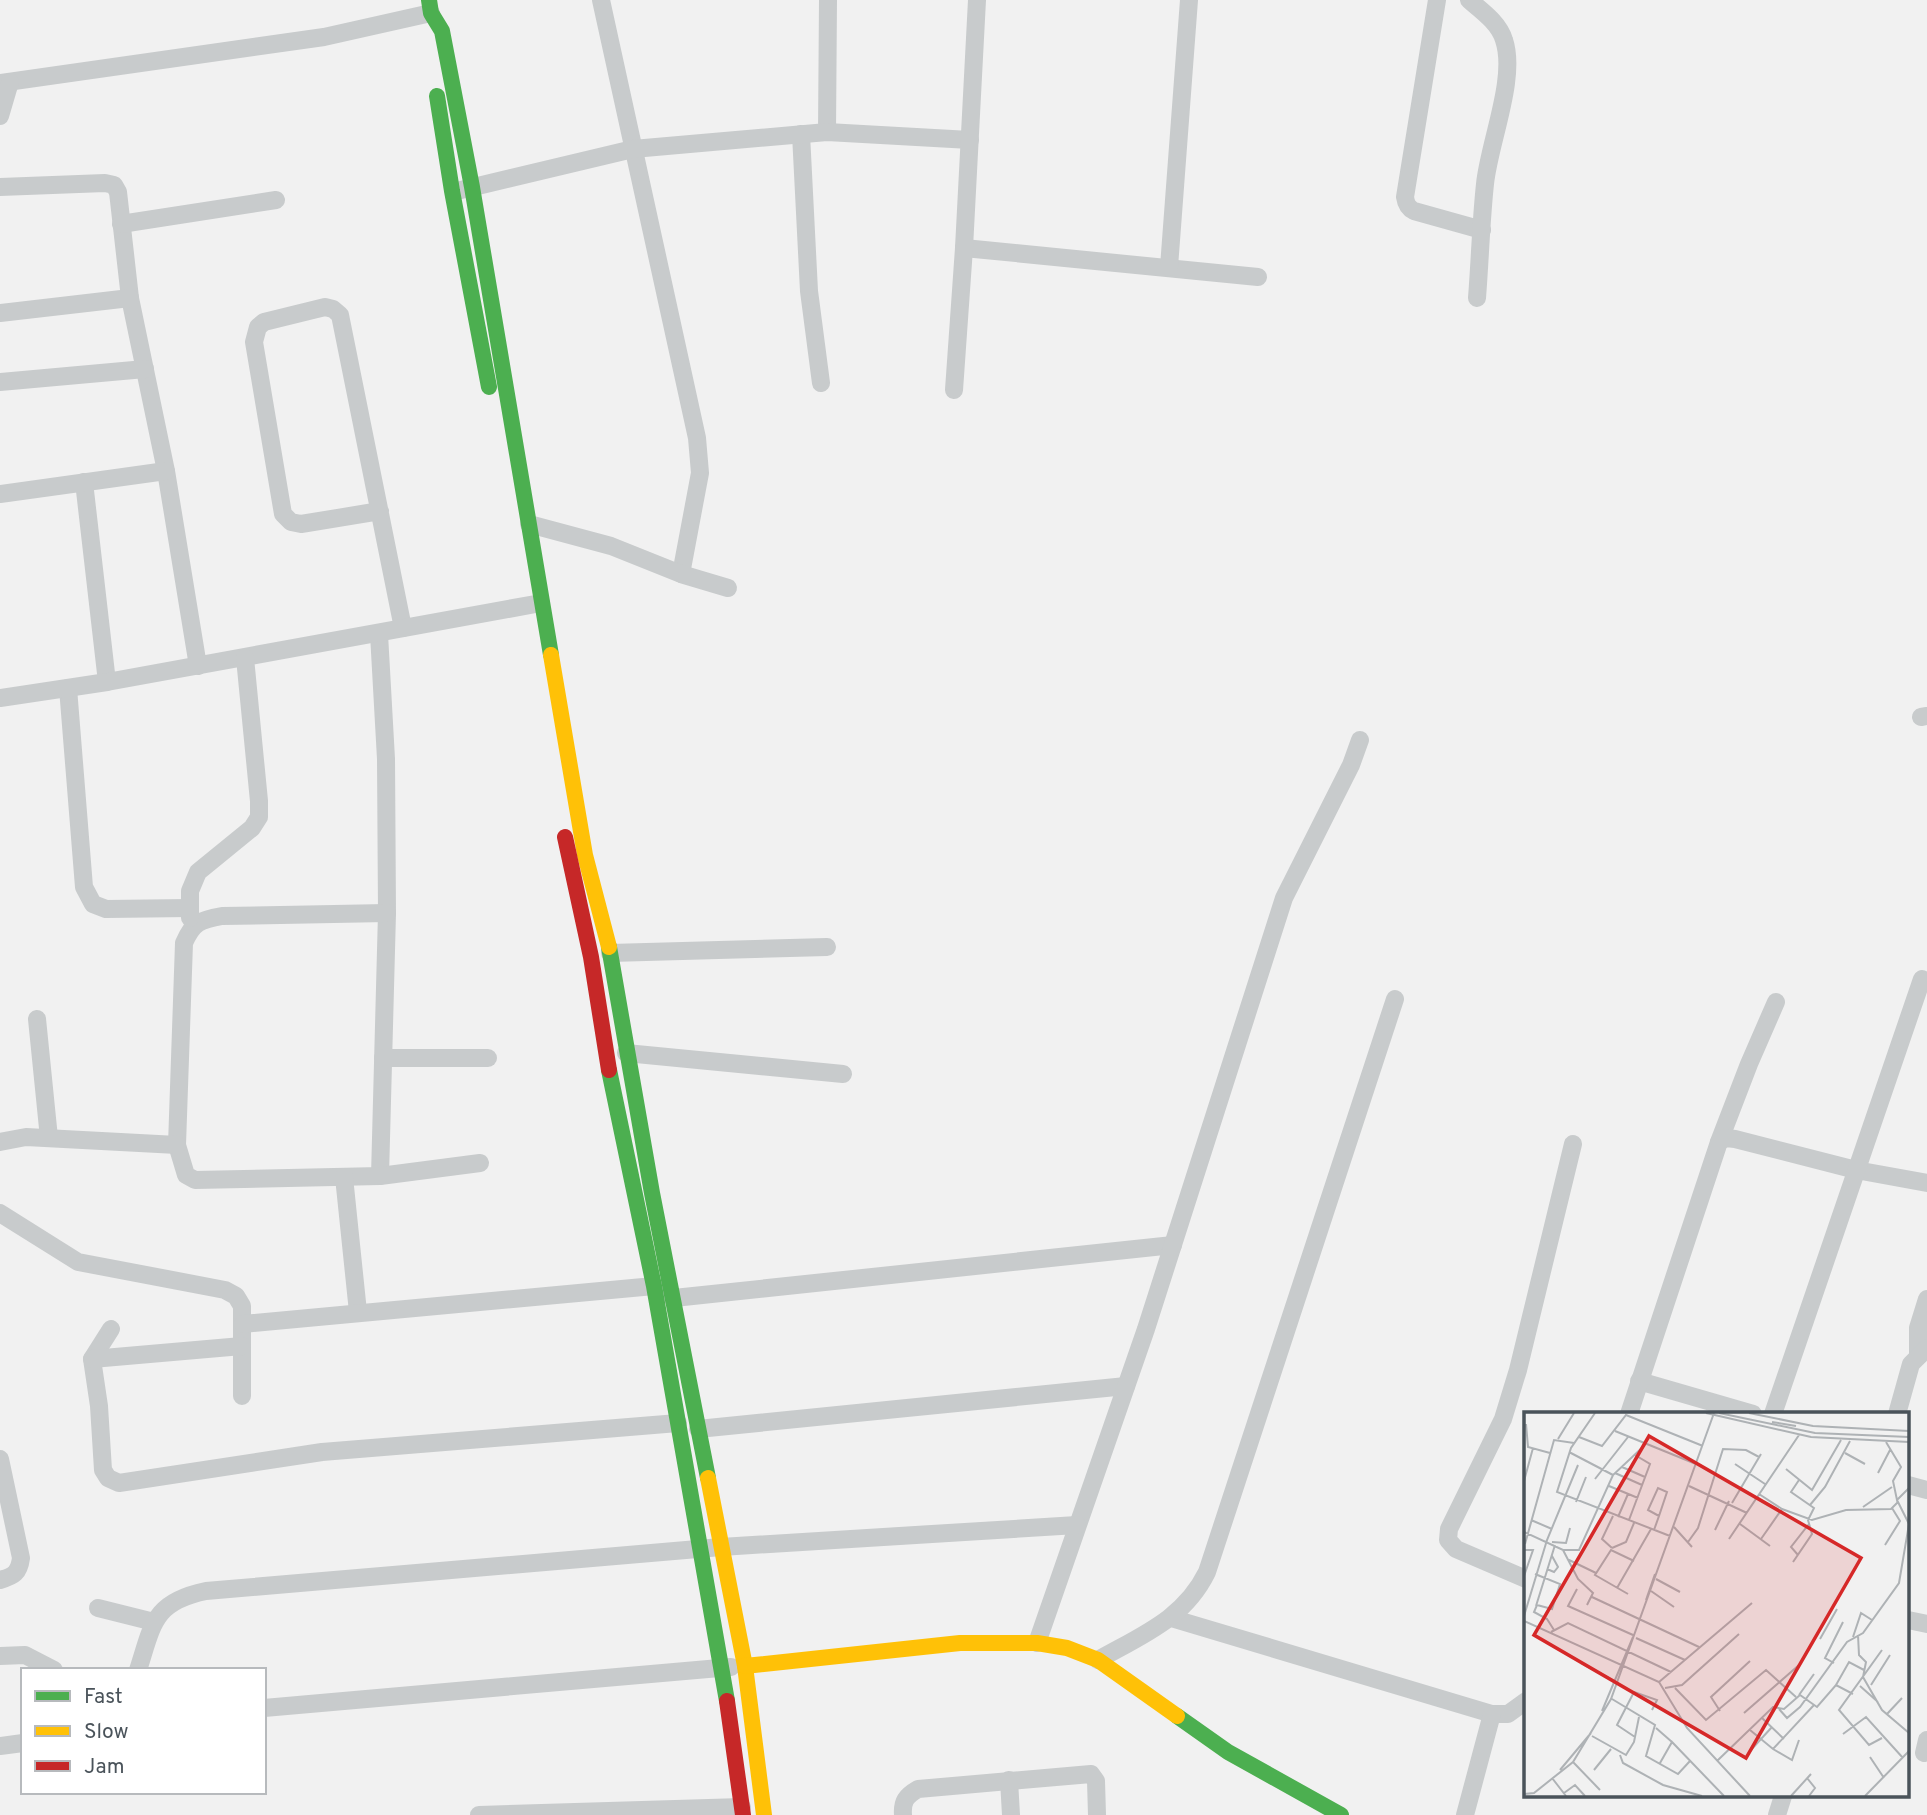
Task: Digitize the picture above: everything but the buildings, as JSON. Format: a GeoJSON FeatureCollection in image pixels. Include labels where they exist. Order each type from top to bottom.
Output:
{"type":"FeatureCollection","features":[{"type":"Feature","properties":{"kind":"street"},"geometry":{"type":"LineString","coordinates":[[601,0],[697,438],[700,473],[681,574]]}},
{"type":"Feature","properties":{"kind":"street"},"geometry":{"type":"LineString","coordinates":[[827,132],[828,0]]}},
{"type":"Feature","properties":{"kind":"street"},"geometry":{"type":"LineString","coordinates":[[954,390],[977,0]]}},
{"type":"Feature","properties":{"kind":"street"},"geometry":{"type":"LineString","coordinates":[[1169,267],[1189,0]]}},
{"type":"Feature","properties":{"kind":"street"},"geometry":{"type":"LineString","coordinates":[[1437,0],[1406,203],[1409,209],[1414,211],[1482,230]]}},
{"type":"Feature","properties":{"kind":"street"},"geometry":{"type":"LineString","coordinates":[[1469,0],[1490,18],[1500,31],[1505,42],[1508,70],[1485,182],[1478,298]]}},
{"type":"Feature","properties":{"kind":"street"},"geometry":{"type":"LineString","coordinates":[[429,47],[426,34],[430,6]]}},
{"type":"Feature","properties":{"kind":"street"},"geometry":{"type":"LineString","coordinates":[[0,116],[5,82],[324,37],[430,6]]}},
{"type":"Feature","properties":{"kind":"street"},"geometry":{"type":"LineString","coordinates":[[430,6],[442,31],[472,187],[529,524],[529,605],[610,953],[652,1193],[745,1666],[764,1815]]}},
{"type":"Feature","properties":{"kind":"street"},"geometry":{"type":"LineString","coordinates":[[435,84],[492,405]]}},
{"type":"Feature","properties":{"kind":"street"},"geometry":{"type":"LineString","coordinates":[[453,191],[633,149],[827,132],[970,140]]}},
{"type":"Feature","properties":{"kind":"street"},"geometry":{"type":"LineString","coordinates":[[801,134],[809,291],[821,383]]}},
{"type":"Feature","properties":{"kind":"street"},"geometry":{"type":"LineString","coordinates":[[0,187],[105,183],[114,185],[118,192],[130,298],[166,471],[198,666]]}},
{"type":"Feature","properties":{"kind":"street"},"geometry":{"type":"LineString","coordinates":[[121,224],[276,200]]}},
{"type":"Feature","properties":{"kind":"street"},"geometry":{"type":"LineString","coordinates":[[964,248],[1258,277]]}},
{"type":"Feature","properties":{"kind":"street"},"geometry":{"type":"LineString","coordinates":[[0,313],[130,298]]}},
{"type":"Feature","properties":{"kind":"street"},"geometry":{"type":"LineString","coordinates":[[380,511],[301,524],[291,522],[283,514],[254,341],[258,327],[264,322],[325,307],[340,315],[380,511],[403,628]]}},
{"type":"Feature","properties":{"kind":"street"},"geometry":{"type":"LineString","coordinates":[[0,382],[145,369]]}},
{"type":"Feature","properties":{"kind":"street"},"geometry":{"type":"LineString","coordinates":[[0,494],[166,471]]}},
{"type":"Feature","properties":{"kind":"street"},"geometry":{"type":"LineString","coordinates":[[84,482],[107,682]]}},
{"type":"Feature","properties":{"kind":"street"},"geometry":{"type":"LineString","coordinates":[[529,524],[611,546],[681,574],[728,588]]}},
{"type":"Feature","properties":{"kind":"street"},"geometry":{"type":"LineString","coordinates":[[0,698],[245,658],[529,605]]}},
{"type":"Feature","properties":{"kind":"street"},"geometry":{"type":"LineString","coordinates":[[379,634],[386,759],[387,913],[380,1176]]}},
{"type":"Feature","properties":{"kind":"street"},"geometry":{"type":"LineString","coordinates":[[245,658],[259,817],[252,828],[198,872],[190,891],[190,928],[184,943],[177,1145],[186,1175],[195,1180],[380,1176],[480,1163]]}},
{"type":"Feature","properties":{"kind":"street"},"geometry":{"type":"LineString","coordinates":[[68,688],[84,887],[88,896],[93,904],[106,909],[190,908]]}},
{"type":"Feature","properties":{"kind":"street"},"geometry":{"type":"LineString","coordinates":[[1037,1643],[1173,1245],[1284,898],[1360,740]]}},
{"type":"Feature","properties":{"kind":"street"},"geometry":{"type":"LineString","coordinates":[[479,1815],[742,1811],[722,1668],[654,1286],[606,1055],[591,957],[562,818]]}},
{"type":"Feature","properties":{"kind":"street"},"geometry":{"type":"LineString","coordinates":[[190,928],[204,919],[222,916],[387,913]]}},
{"type":"Feature","properties":{"kind":"street"},"geometry":{"type":"LineString","coordinates":[[610,953],[827,947]]}},
{"type":"Feature","properties":{"kind":"street"},"geometry":{"type":"LineString","coordinates":[[1774,1412],[1922,979]]}},
{"type":"Feature","properties":{"kind":"street"},"geometry":{"type":"LineString","coordinates":[[1098,1660],[1171,1618],[1198,1592],[1207,1572],[1395,999]]}},
{"type":"Feature","properties":{"kind":"street"},"geometry":{"type":"LineString","coordinates":[[1630,1412],[1719,1142],[1776,1002]]}},
{"type":"Feature","properties":{"kind":"street"},"geometry":{"type":"LineString","coordinates":[[37,1019],[50,1138]]}},
{"type":"Feature","properties":{"kind":"street"},"geometry":{"type":"LineString","coordinates":[[626,1053],[843,1074]]}},
{"type":"Feature","properties":{"kind":"street"},"geometry":{"type":"LineString","coordinates":[[383,1058],[488,1058]]}},
{"type":"Feature","properties":{"kind":"street"},"geometry":{"type":"LineString","coordinates":[[0,1142],[26,1137],[177,1145]]}},
{"type":"Feature","properties":{"kind":"street"},"geometry":{"type":"LineString","coordinates":[[1719,1142],[1726,1138],[1735,1139],[1856,1170],[1927,1183]]}},
{"type":"Feature","properties":{"kind":"street"},"geometry":{"type":"LineString","coordinates":[[1524,1578],[1456,1549],[1448,1540],[1449,1529],[1503,1419],[1573,1144]]}},
{"type":"Feature","properties":{"kind":"street"},"geometry":{"type":"LineString","coordinates":[[344,1177],[358,1312]]}},
{"type":"Feature","properties":{"kind":"street"},"geometry":{"type":"LineString","coordinates":[[0,1213],[78,1262],[225,1290],[236,1296],[242,1306],[243,1396]]}},
{"type":"Feature","properties":{"kind":"street"},"geometry":{"type":"LineString","coordinates":[[243,1324],[654,1286],[674,1298],[1173,1245]]}},
{"type":"Feature","properties":{"kind":"street"},"geometry":{"type":"LineString","coordinates":[[1899,1412],[1911,1364],[1923,1352],[1918,1328],[1927,1298]]}},
{"type":"Feature","properties":{"kind":"street"},"geometry":{"type":"LineString","coordinates":[[111,1329],[92,1359],[99,1406],[103,1470],[108,1478],[119,1483],[322,1452],[678,1423]]}},
{"type":"Feature","properties":{"kind":"street"},"geometry":{"type":"LineString","coordinates":[[92,1359],[242,1346]]}},
{"type":"Feature","properties":{"kind":"street"},"geometry":{"type":"LineString","coordinates":[[1639,1381],[1746,1412]]}},
{"type":"Feature","properties":{"kind":"street"},"geometry":{"type":"LineString","coordinates":[[698,1429],[1126,1386]]}},
{"type":"Feature","properties":{"kind":"street"},"geometry":{"type":"LineString","coordinates":[[0,1459],[20,1558],[20,1568],[13,1576],[0,1580]]}},
{"type":"Feature","properties":{"kind":"street"},"geometry":{"type":"LineString","coordinates":[[1910,1486],[1927,1490]]}},
{"type":"Feature","properties":{"kind":"street"},"geometry":{"type":"LineString","coordinates":[[139,1668],[154,1622],[166,1606],[184,1596],[206,1591],[721,1546],[1077,1525]]}},
{"type":"Feature","properties":{"kind":"street"},"geometry":{"type":"LineString","coordinates":[[98,1608],[154,1622]]}},
{"type":"Feature","properties":{"kind":"street"},"geometry":{"type":"LineString","coordinates":[[1171,1618],[1492,1713],[1508,1714],[1524,1702]]}},
{"type":"Feature","properties":{"kind":"street"},"geometry":{"type":"LineString","coordinates":[[266,1708],[745,1666],[960,1643],[1037,1643],[1067,1648],[1098,1660],[1228,1752],[1341,1815]]}},
{"type":"Feature","properties":{"kind":"street"},"geometry":{"type":"LineString","coordinates":[[0,1656],[25,1655],[50,1668]]}},
{"type":"Feature","properties":{"kind":"street"},"geometry":{"type":"LineString","coordinates":[[1465,1815],[1492,1713]]}},
{"type":"Feature","properties":{"kind":"street"},"geometry":{"type":"LineString","coordinates":[[0,1746],[21,1743]]}},
{"type":"Feature","properties":{"kind":"street"},"geometry":{"type":"LineString","coordinates":[[902,1815],[906,1796],[918,1789],[1091,1774],[1096,1781],[1097,1815]]}},
{"type":"Feature","properties":{"kind":"street"},"geometry":{"type":"LineString","coordinates":[[1009,1780],[1011,1815]]}},
{"type":"Feature","properties":{"kind":"street"},"geometry":{"type":"LineString","coordinates":[[1777,1815],[1782,1798]]}},
{"type":"Feature","properties":{"kind":"traffic: fast"},"geometry":{"type":"LineString","coordinates":[[429,0],[431,13],[442,31],[472,187],[551,655]]}},
{"type":"Feature","properties":{"kind":"traffic: fast"},"geometry":{"type":"LineString","coordinates":[[437,96],[489,387]]}},
{"type":"Feature","properties":{"kind":"traffic: fast"},"geometry":{"type":"LineString","coordinates":[[609,947],[652,1193],[708,1478]]}},
{"type":"Feature","properties":{"kind":"traffic: fast"},"geometry":{"type":"LineString","coordinates":[[609,1070],[654,1286],[727,1701]]}},
{"type":"Feature","properties":{"kind":"traffic: fast"},"geometry":{"type":"LineString","coordinates":[[1177,1716],[1228,1752],[1341,1815]]}},
{"type":"Feature","properties":{"kind":"traffic: slow"},"geometry":{"type":"LineString","coordinates":[[551,655],[585,855],[609,947]]}},
{"type":"Feature","properties":{"kind":"traffic: slow"},"geometry":{"type":"LineString","coordinates":[[708,1478],[745,1666],[764,1815]]}},
{"type":"Feature","properties":{"kind":"traffic: slow"},"geometry":{"type":"LineString","coordinates":[[745,1666],[960,1643],[1037,1643],[1067,1648],[1098,1660],[1177,1716]]}},
{"type":"Feature","properties":{"kind":"traffic: jam"},"geometry":{"type":"LineString","coordinates":[[565,837],[591,957],[609,1070]]}},
{"type":"Feature","properties":{"kind":"traffic: jam"},"geometry":{"type":"LineString","coordinates":[[727,1701],[743,1815]]}}]}
